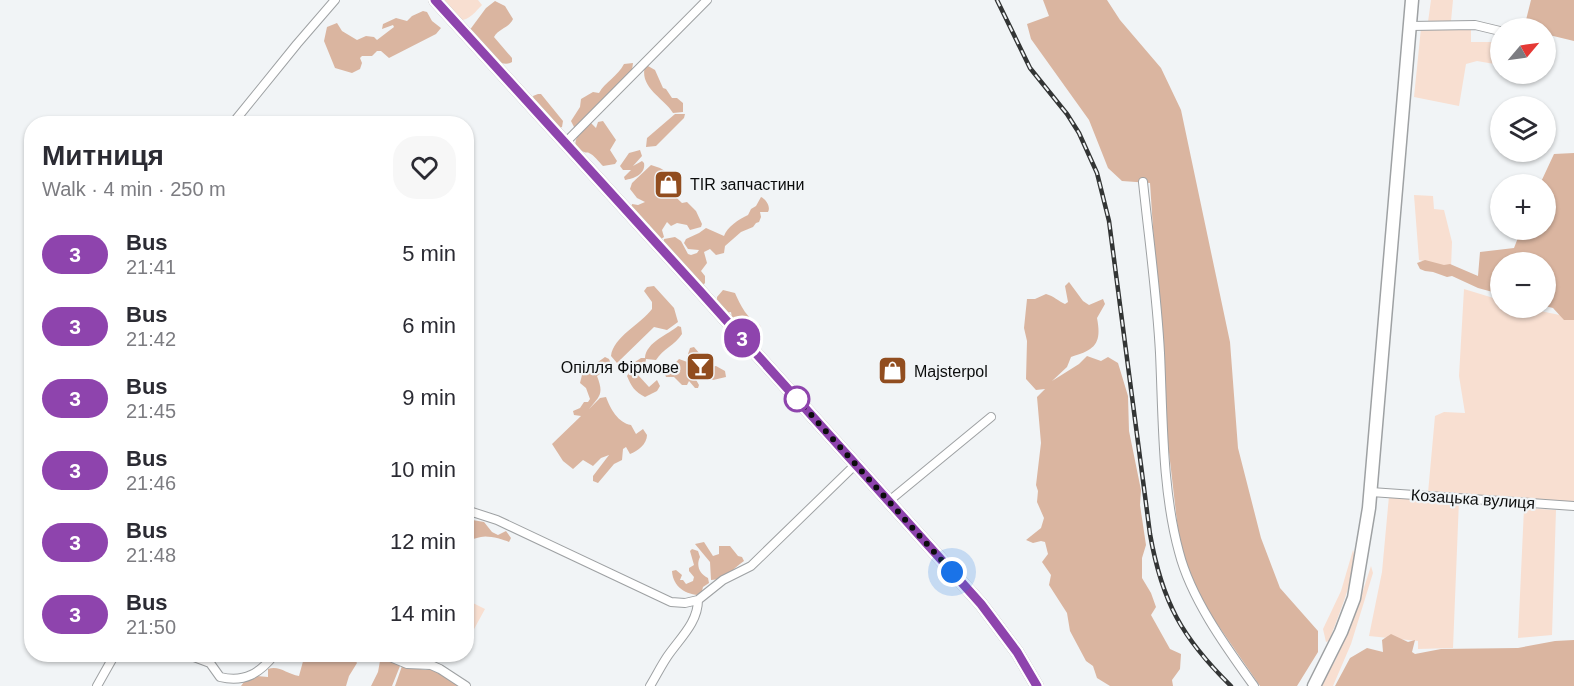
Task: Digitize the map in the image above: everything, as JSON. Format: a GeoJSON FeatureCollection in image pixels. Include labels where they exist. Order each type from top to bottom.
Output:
{"type":"FeatureCollection","features":[{"type":"Feature","properties":{"kind":"main road"},"geometry":{"type":"LineString","coordinates":[[1314,686],[1341,632],[1353,598],[1362,558],[1371,492],[1412,0]]}},
{"type":"Feature","properties":{"kind":"street"},"geometry":{"type":"LineString","coordinates":[[239,116],[335,0]]}},
{"type":"Feature","properties":{"kind":"street"},"geometry":{"type":"LineString","coordinates":[[435,0],[981,604],[1017,652],[1037,686]]}},
{"type":"Feature","properties":{"kind":"street"},"geometry":{"type":"LineString","coordinates":[[565,143],[707,0]]}},
{"type":"Feature","properties":{"kind":"street"},"geometry":{"type":"LineString","coordinates":[[1410,26],[1475,26],[1490,29]]}},
{"type":"Feature","properties":{"kind":"street"},"geometry":{"type":"LineString","coordinates":[[1143,182],[1158,315],[1170,506],[1179,552],[1201,606],[1254,686]]}},
{"type":"Feature","properties":{"kind":"street"},"geometry":{"type":"LineString","coordinates":[[889,501],[991,417]]}},
{"type":"Feature","properties":{"kind":"street"},"geometry":{"type":"LineString","coordinates":[[474,513],[497,520],[671,602],[685,603],[698,600],[723,580],[751,566],[856,464]]}},
{"type":"Feature","properties":{"kind":"street","name":"Козацька вулиця"},"geometry":{"type":"LineString","coordinates":[[1371,492],[1574,506]]}},
{"type":"Feature","properties":{"kind":"street"},"geometry":{"type":"LineString","coordinates":[[650,686],[667,657],[689,628],[698,608],[698,600]]}},
{"type":"Feature","properties":{"kind":"street"},"geometry":{"type":"LineString","coordinates":[[97,686],[110,662]]}},
{"type":"Feature","properties":{"kind":"street"},"geometry":{"type":"LineString","coordinates":[[207,662],[220,677],[231,680],[257,673],[267,662]]}},
{"type":"Feature","properties":{"kind":"street"},"geometry":{"type":"LineString","coordinates":[[402,662],[431,665],[466,686]]}},
{"type":"Feature","properties":{"kind":"shaded area"},"geometry":{"type":"Polygon","coordinates":[[[441,0],[478,0],[482,5],[468,18],[458,20],[457,15],[441,0]]]}},
{"type":"Feature","properties":{"kind":"shaded area"},"geometry":{"type":"Polygon","coordinates":[[[1043,0],[1107,0],[1120,20],[1161,68],[1181,110],[1230,342],[1238,448],[1261,538],[1280,588],[1318,631],[1318,652],[1297,686],[1260,686],[1204,605],[1180,548],[1166,426],[1150,183],[1122,181],[1108,168],[1089,120],[1031,39],[1027,24],[1049,16],[1043,0]]]}},
{"type":"Feature","properties":{"kind":"shaded area"},"geometry":{"type":"Polygon","coordinates":[[[1431,0],[1453,0],[1451,21],[1428,22],[1431,0]]]}},
{"type":"Feature","properties":{"kind":"shaded area"},"geometry":{"type":"Polygon","coordinates":[[[1531,0],[1574,0],[1574,41],[1556,37],[1556,18],[1526,18],[1531,0]]]}},
{"type":"Feature","properties":{"kind":"shaded area"},"geometry":{"type":"Polygon","coordinates":[[[495,1],[505,6],[513,19],[494,37],[512,58],[512,62],[506,64],[488,54],[469,31],[486,8],[495,1]]]}},
{"type":"Feature","properties":{"kind":"shaded area"},"geometry":{"type":"Polygon","coordinates":[[[423,11],[427,12],[432,21],[441,28],[436,34],[389,58],[381,51],[377,51],[372,56],[362,56],[360,69],[352,73],[335,68],[324,41],[327,27],[337,23],[342,31],[357,40],[366,36],[377,40],[394,27],[393,25],[382,29],[383,24],[396,18],[407,21],[423,11]]]}},
{"type":"Feature","properties":{"kind":"shaded area"},"geometry":{"type":"Polygon","coordinates":[[[1421,28],[1471,29],[1471,42],[1490,42],[1490,63],[1477,61],[1466,64],[1459,106],[1414,97],[1421,28]]]}},
{"type":"Feature","properties":{"kind":"shaded area"},"geometry":{"type":"Polygon","coordinates":[[[633,63],[627,80],[612,90],[608,100],[575,129],[571,121],[580,107],[581,99],[593,92],[599,93],[624,64],[633,63]]]}},
{"type":"Feature","properties":{"kind":"shaded area"},"geometry":{"type":"Polygon","coordinates":[[[645,66],[655,70],[663,88],[672,98],[677,98],[683,103],[683,112],[673,113],[653,92],[646,81],[645,66]]]}},
{"type":"Feature","properties":{"kind":"shaded area"},"geometry":{"type":"Polygon","coordinates":[[[541,94],[563,121],[562,127],[558,129],[534,101],[533,96],[541,94]]]}},
{"type":"Feature","properties":{"kind":"shaded area"},"geometry":{"type":"Polygon","coordinates":[[[675,114],[685,114],[684,118],[656,146],[646,147],[647,138],[675,114]]]}},
{"type":"Feature","properties":{"kind":"shaded area"},"geometry":{"type":"Polygon","coordinates":[[[603,121],[616,140],[610,150],[617,161],[615,164],[603,166],[591,154],[578,149],[575,142],[580,133],[591,123],[596,128],[598,122],[603,121]]]}},
{"type":"Feature","properties":{"kind":"shaded area"},"geometry":{"type":"Polygon","coordinates":[[[640,150],[642,156],[633,166],[642,161],[643,170],[635,177],[625,180],[624,177],[631,170],[623,170],[620,166],[629,153],[640,150]]]}},
{"type":"Feature","properties":{"kind":"shaded area"},"geometry":{"type":"Polygon","coordinates":[[[1574,153],[1574,320],[1564,320],[1556,311],[1556,252],[1490,252],[1490,291],[1452,276],[1447,277],[1420,269],[1417,263],[1425,260],[1444,265],[1450,264],[1478,276],[1480,252],[1514,248],[1517,240],[1556,240],[1556,174],[1545,174],[1550,162],[1556,162],[1556,154],[1574,153]]]}},
{"type":"Feature","properties":{"kind":"shaded area"},"geometry":{"type":"Polygon","coordinates":[[[651,165],[670,174],[663,185],[682,203],[687,202],[696,211],[702,224],[701,227],[690,230],[687,225],[677,223],[671,226],[667,222],[662,230],[664,237],[660,240],[649,230],[650,225],[644,224],[631,208],[632,204],[638,205],[645,202],[637,198],[630,189],[632,183],[651,165]]]}},
{"type":"Feature","properties":{"kind":"shaded area"},"geometry":{"type":"Polygon","coordinates":[[[1414,195],[1433,196],[1434,209],[1444,210],[1452,242],[1451,268],[1419,260],[1414,195]]]}},
{"type":"Feature","properties":{"kind":"shaded area"},"geometry":{"type":"Polygon","coordinates":[[[761,197],[768,203],[769,210],[760,212],[759,222],[741,232],[725,246],[724,253],[716,255],[710,249],[704,252],[707,263],[701,271],[705,276],[703,285],[663,244],[664,239],[675,237],[681,241],[688,254],[697,253],[699,250],[688,249],[684,243],[686,239],[706,228],[724,236],[728,229],[748,215],[761,197]]]}},
{"type":"Feature","properties":{"kind":"shaded area"},"geometry":{"type":"Polygon","coordinates":[[[1069,282],[1083,301],[1089,305],[1103,299],[1105,304],[1097,318],[1098,334],[1095,345],[1086,352],[1071,357],[1067,367],[1052,381],[1079,364],[1087,356],[1101,361],[1108,357],[1118,363],[1128,396],[1129,431],[1141,490],[1140,505],[1146,545],[1142,558],[1142,578],[1156,607],[1151,615],[1170,649],[1181,654],[1180,669],[1172,680],[1173,686],[1110,686],[1097,678],[1093,666],[1086,661],[1070,631],[1067,613],[1049,585],[1051,575],[1042,562],[1048,554],[1045,542],[1033,543],[1026,540],[1041,528],[1044,518],[1037,502],[1036,485],[1041,443],[1037,397],[1045,389],[1036,390],[1026,379],[1027,341],[1024,328],[1027,299],[1035,299],[1046,294],[1065,304],[1068,302],[1065,286],[1069,282]]]}},
{"type":"Feature","properties":{"kind":"shaded area"},"geometry":{"type":"Polygon","coordinates":[[[654,286],[674,308],[678,322],[667,330],[654,327],[617,363],[611,356],[613,349],[622,337],[652,309],[652,302],[644,291],[647,287],[654,286]]]}},
{"type":"Feature","properties":{"kind":"shaded area"},"geometry":{"type":"Polygon","coordinates":[[[1464,289],[1490,297],[1490,318],[1556,318],[1556,314],[1574,318],[1574,504],[1545,503],[1495,496],[1428,493],[1435,416],[1444,412],[1465,413],[1459,376],[1464,289]]]}},
{"type":"Feature","properties":{"kind":"shaded area"},"geometry":{"type":"Polygon","coordinates":[[[723,290],[735,293],[748,316],[760,325],[761,332],[755,332],[750,338],[733,320],[731,312],[726,313],[717,303],[717,297],[723,290]]]}},
{"type":"Feature","properties":{"kind":"shaded area"},"geometry":{"type":"Polygon","coordinates":[[[678,326],[681,327],[682,334],[679,338],[656,360],[646,359],[644,371],[638,375],[649,387],[657,380],[660,386],[657,391],[645,397],[634,388],[627,376],[635,362],[645,358],[649,347],[678,326]]]}},
{"type":"Feature","properties":{"kind":"shaded area"},"geometry":{"type":"Polygon","coordinates":[[[694,347],[711,367],[716,366],[725,371],[726,377],[713,380],[710,378],[691,360],[688,354],[690,348],[694,347]]]}},
{"type":"Feature","properties":{"kind":"shaded area"},"geometry":{"type":"Polygon","coordinates":[[[605,357],[611,364],[597,376],[600,394],[589,409],[600,398],[606,397],[618,418],[631,425],[636,434],[643,429],[647,438],[644,444],[630,454],[626,447],[623,449],[622,460],[614,464],[598,483],[593,481],[593,476],[609,455],[601,458],[593,466],[583,460],[573,469],[563,461],[552,444],[581,416],[574,415],[573,411],[590,399],[586,388],[580,383],[582,375],[588,372],[586,366],[605,357]]]}},
{"type":"Feature","properties":{"kind":"shaded area"},"geometry":{"type":"Polygon","coordinates":[[[679,359],[690,363],[691,371],[699,385],[698,388],[695,388],[689,381],[687,385],[682,385],[674,377],[666,377],[665,374],[679,359]]]}},
{"type":"Feature","properties":{"kind":"shaded area"},"geometry":{"type":"Polygon","coordinates":[[[1389,496],[1459,500],[1453,648],[1418,649],[1418,641],[1369,636],[1382,572],[1389,496]]]}},
{"type":"Feature","properties":{"kind":"shaded area"},"geometry":{"type":"Polygon","coordinates":[[[1524,508],[1556,510],[1552,635],[1518,638],[1524,508]]]}},
{"type":"Feature","properties":{"kind":"shaded area"},"geometry":{"type":"Polygon","coordinates":[[[474,520],[484,522],[492,532],[498,535],[506,531],[511,538],[509,542],[484,537],[474,539],[474,520]]]}},
{"type":"Feature","properties":{"kind":"shaded area"},"geometry":{"type":"Polygon","coordinates":[[[704,542],[713,556],[719,554],[719,546],[730,546],[744,561],[724,576],[711,580],[710,562],[695,544],[704,542]]]}},
{"type":"Feature","properties":{"kind":"shaded area"},"geometry":{"type":"Polygon","coordinates":[[[692,549],[698,551],[699,569],[708,578],[709,583],[703,587],[701,595],[685,592],[673,577],[672,571],[676,570],[682,575],[680,580],[686,584],[693,581],[694,577],[689,571],[689,568],[694,565],[690,551],[692,549]]]}},
{"type":"Feature","properties":{"kind":"shaded area"},"geometry":{"type":"Polygon","coordinates":[[[1353,550],[1351,579],[1331,636],[1326,642],[1323,629],[1341,591],[1353,550]]]}},
{"type":"Feature","properties":{"kind":"shaded area"},"geometry":{"type":"Polygon","coordinates":[[[1371,566],[1373,573],[1351,644],[1333,686],[1319,686],[1335,661],[1358,606],[1371,566]]]}},
{"type":"Feature","properties":{"kind":"shaded area"},"geometry":{"type":"Polygon","coordinates":[[[474,604],[485,609],[474,629],[474,604]]]}},
{"type":"Feature","properties":{"kind":"shaded area"},"geometry":{"type":"Polygon","coordinates":[[[1391,634],[1408,642],[1415,640],[1412,652],[1415,654],[1441,649],[1518,648],[1574,640],[1574,686],[1335,686],[1350,658],[1367,648],[1383,652],[1382,640],[1391,634]]]}},
{"type":"Feature","properties":{"kind":"shaded area"},"geometry":{"type":"Polygon","coordinates":[[[303,662],[357,663],[346,686],[241,686],[249,675],[254,679],[257,676],[268,677],[268,669],[272,668],[299,676],[303,662]]]}},
{"type":"Feature","properties":{"kind":"shaded area"},"geometry":{"type":"Polygon","coordinates":[[[380,662],[398,662],[400,666],[392,686],[371,686],[380,662]]]}},
{"type":"Feature","properties":{"kind":"shaded area"},"geometry":{"type":"Polygon","coordinates":[[[402,666],[426,670],[435,667],[446,678],[465,686],[395,686],[402,666]]]}},
{"type":"Feature","properties":{"kind":"railway"},"geometry":{"type":"LineString","coordinates":[[997,0],[1030,68],[1067,114],[1079,133],[1097,173],[1109,221],[1155,558],[1168,599],[1187,635],[1199,652],[1231,686]]}},
{"type":"Feature","properties":{"kind":"bus line","name":"3"},"geometry":{"type":"LineString","coordinates":[[435,0],[981,604],[1017,652],[1037,686]]}},
{"type":"Feature","properties":{"kind":"place","name":"TIR запчастини"},"geometry":{"type":"Point","coordinates":[669,184]}},
{"type":"Feature","properties":{"kind":"place","name":"Опілля Фірмове"},"geometry":{"type":"Point","coordinates":[700,367]}},
{"type":"Feature","properties":{"kind":"place","name":"Majsterpol"},"geometry":{"type":"Point","coordinates":[893,371]}},
{"type":"Feature","properties":{"kind":"route"},"geometry":{"type":"LineString","coordinates":[[797,399],[952,572]]}}]}
